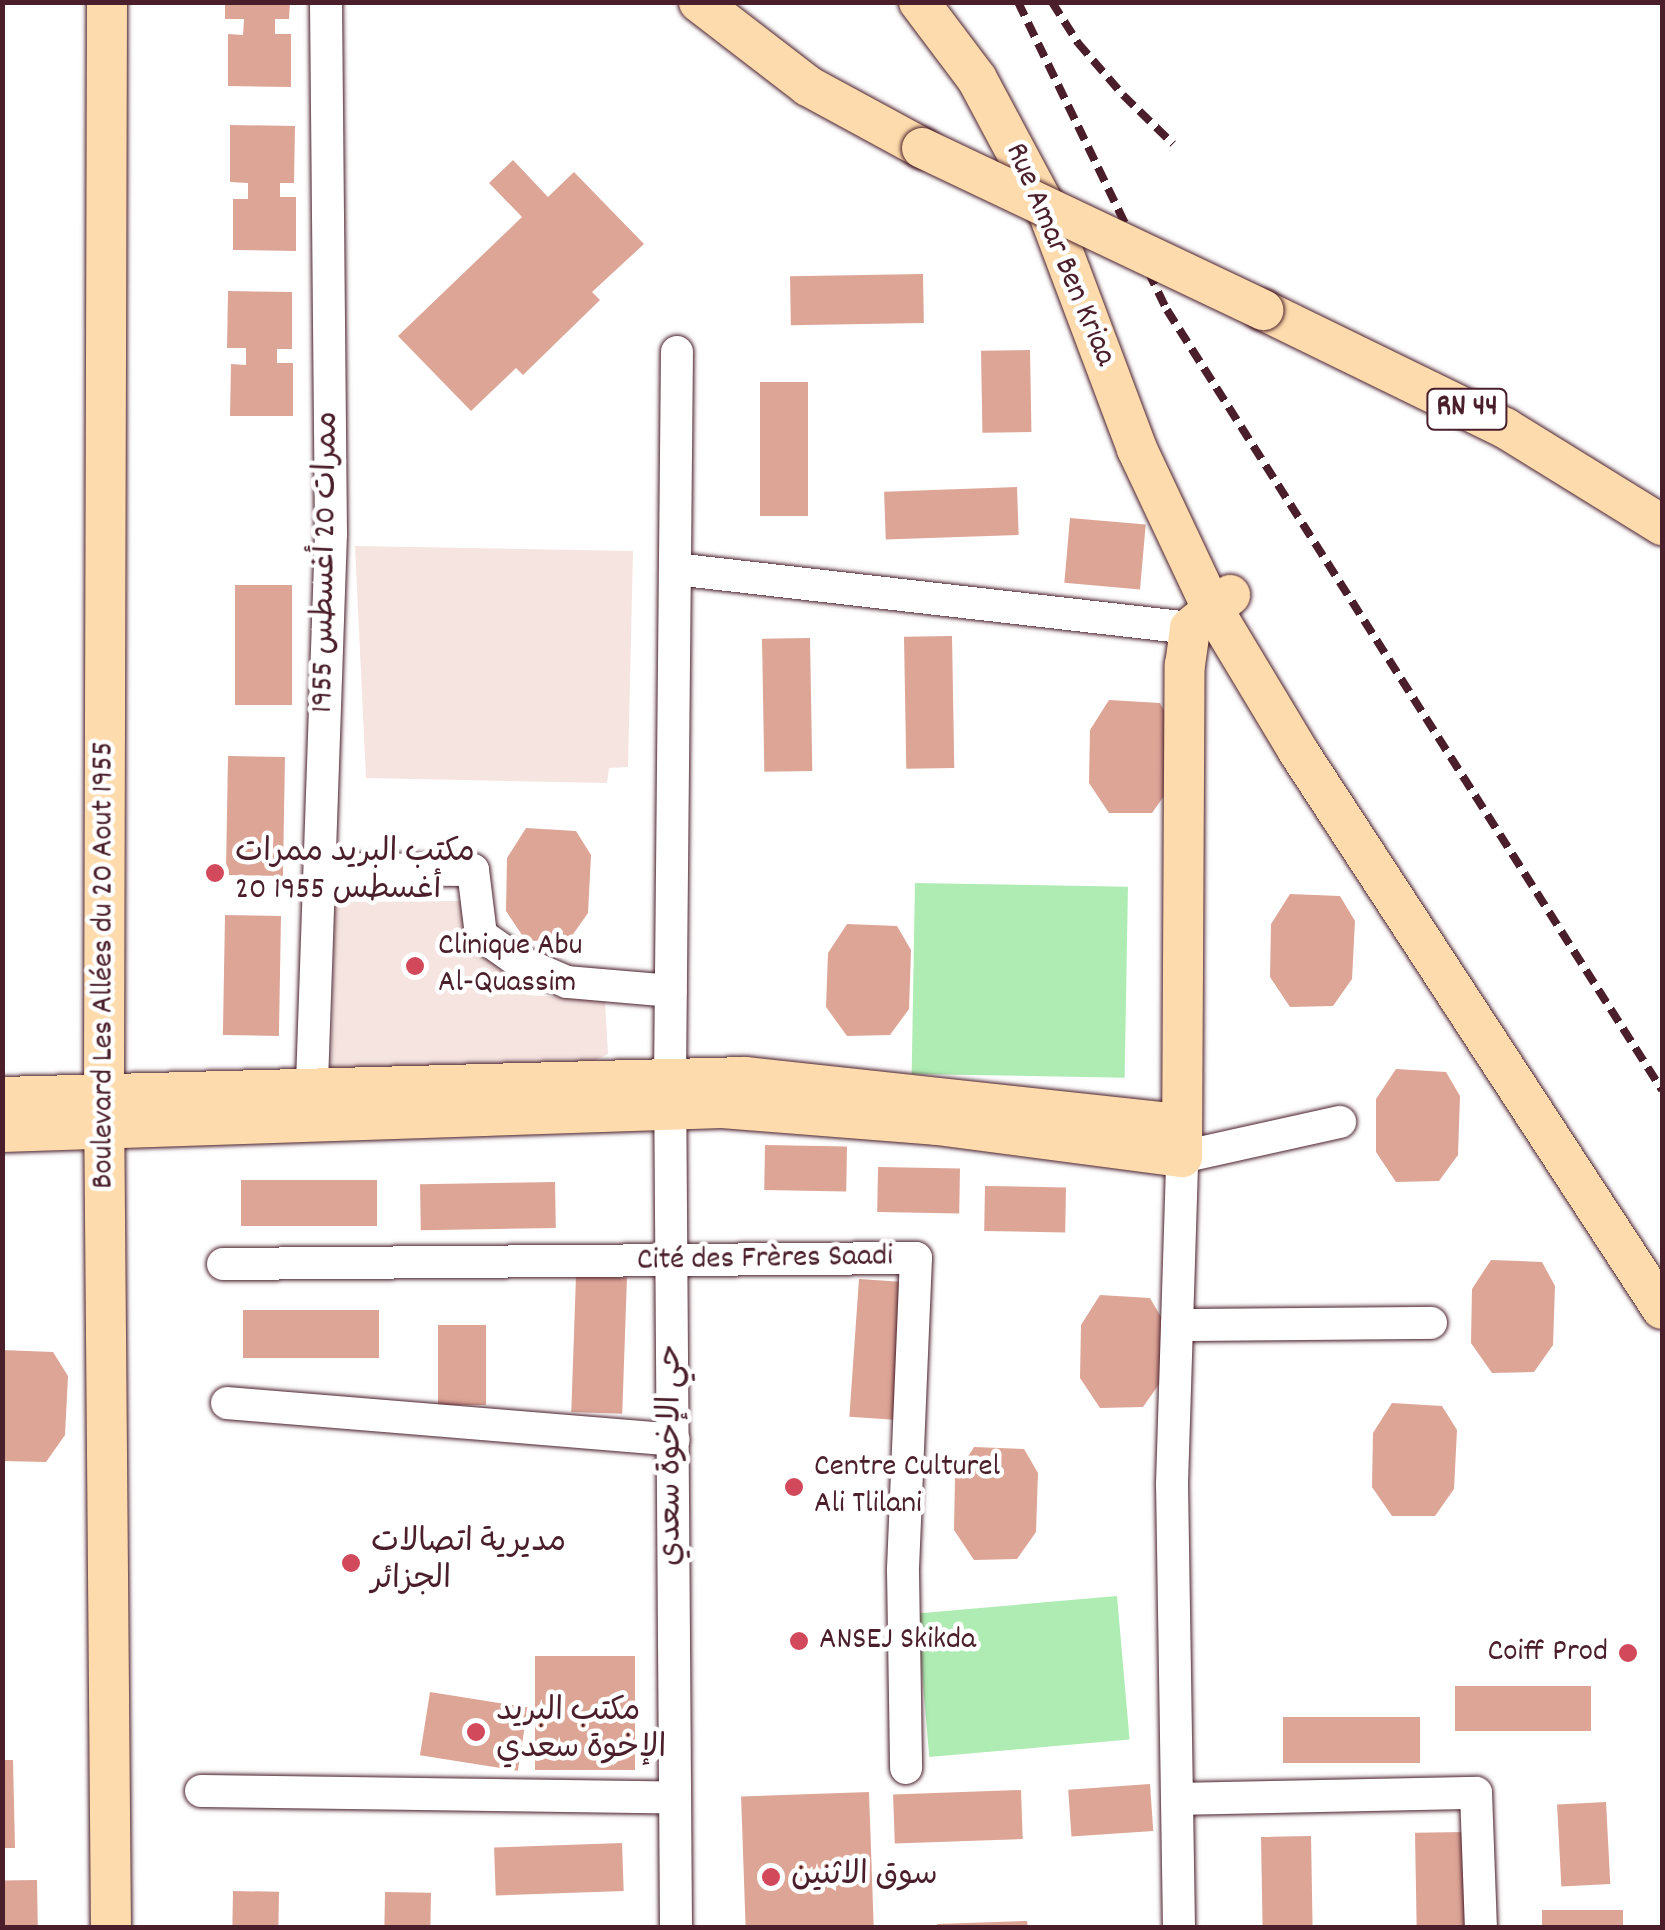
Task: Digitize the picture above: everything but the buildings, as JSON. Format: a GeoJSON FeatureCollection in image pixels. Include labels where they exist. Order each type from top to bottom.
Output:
{"type":"FeatureCollection","features":[{"type":"Feature","properties":{"kind":"main road","name":"Boulevard Les Allées du 20 Aout 1955"},"geometry":{"type":"LineString","coordinates":[[84,2],[93,1114],[111,1928]]}},
{"type":"Feature","properties":{"kind":"main road","name":"Boulevard Les Allées du 20 Aout 1955"},"geometry":{"type":"LineString","coordinates":[[88,1928],[93,1114],[107,2]]}},
{"type":"Feature","properties":{"kind":"main road","name":"RN 44"},"geometry":{"type":"LineString","coordinates":[[699,2],[808,86],[922,148],[1506,428],[1662,525]]}},
{"type":"Feature","properties":{"kind":"main road","name":"Rue Amar Ben Kriaa"},"geometry":{"type":"LineString","coordinates":[[928,9],[986,94],[1034,182],[1115,388],[1210,610]]}},
{"type":"Feature","properties":{"kind":"main road"},"geometry":{"type":"LineString","coordinates":[[2,1132],[93,1114],[671,1096],[722,1108],[1182,1140],[1185,664],[1210,610]]}},
{"type":"Feature","properties":{"kind":"main road"},"geometry":{"type":"LineString","coordinates":[[1210,610],[1408,885],[1662,1266]]}},
{"type":"Feature","properties":{"kind":"main road"},"geometry":{"type":"LineString","coordinates":[[1210,610],[1298,752],[1662,1309]]}},
{"type":"Feature","properties":{"kind":"main road"},"geometry":{"type":"LineString","coordinates":[[2,1097],[93,1114]]}},
{"type":"Feature","properties":{"kind":"street","name":"ممرات 20 أغسطس 1955"},"geometry":{"type":"LineString","coordinates":[[312,1106],[331,534],[326,2]]}},
{"type":"Feature","properties":{"kind":"street"},"geometry":{"type":"LineString","coordinates":[[671,1096],[676,352]]}},
{"type":"Feature","properties":{"kind":"street"},"geometry":{"type":"LineString","coordinates":[[675,568],[1210,610]]}},
{"type":"Feature","properties":{"kind":"street"},"geometry":{"type":"LineString","coordinates":[[322,869],[472,870],[481,935],[518,961],[567,982],[671,991]]}},
{"type":"Feature","properties":{"kind":"street","name":"حي الإخوة سعدي"},"geometry":{"type":"LineString","coordinates":[[671,1096],[676,1928]]}},
{"type":"Feature","properties":{"kind":"street"},"geometry":{"type":"LineString","coordinates":[[1179,1928],[1172,1484],[1182,1140],[1340,1122]]}},
{"type":"Feature","properties":{"kind":"street","name":"Cité des Frères Saadi"},"geometry":{"type":"LineString","coordinates":[[224,1264],[916,1258],[903,1571],[906,1768]]}},
{"type":"Feature","properties":{"kind":"street"},"geometry":{"type":"LineString","coordinates":[[1177,1325],[1431,1323]]}},
{"type":"Feature","properties":{"kind":"street"},"geometry":{"type":"LineString","coordinates":[[226,1403],[673,1440]]}},
{"type":"Feature","properties":{"kind":"street"},"geometry":{"type":"LineString","coordinates":[[201,1791],[675,1798]]}},
{"type":"Feature","properties":{"kind":"street"},"geometry":{"type":"LineString","coordinates":[[1178,1799],[1476,1794],[1481,1928]]}},
{"type":"Feature","properties":{"kind":"shaded area"},"geometry":{"type":"Polygon","coordinates":[[[355,546],[633,551],[628,767],[609,768],[607,783],[366,778],[355,546]]]}},
{"type":"Feature","properties":{"kind":"shaded area","name":"Clinique Abu Al-Quassim"},"geometry":{"type":"Polygon","coordinates":[[[461,901],[465,937],[527,995],[605,1000],[608,1054],[576,1070],[331,1082],[335,902],[461,901]]]}},
{"type":"Feature","properties":{"kind":"green space"},"geometry":{"type":"Polygon","coordinates":[[[915,883],[1128,887],[1125,1078],[912,1074],[915,883]]]}},
{"type":"Feature","properties":{"kind":"green space"},"geometry":{"type":"Polygon","coordinates":[[[1117,1596],[1130,1739],[929,1757],[917,1614],[1117,1596]]]}},
{"type":"Feature","properties":{"kind":"railway"},"geometry":{"type":"LineString","coordinates":[[1018,2],[1167,310],[1662,1090]]}},
{"type":"Feature","properties":{"kind":"railway"},"geometry":{"type":"LineString","coordinates":[[1052,2],[1078,43],[1173,144]]}},
{"type":"Feature","properties":{"kind":"place","name":"مكتب البريد ممرات 20 أغسطس 1955"},"geometry":{"type":"Point","coordinates":[215,873]}},
{"type":"Feature","properties":{"kind":"place","name":"Clinique Abu Al-Quassim"},"geometry":{"type":"Point","coordinates":[415,966]}},
{"type":"Feature","properties":{"kind":"place","name":"Centre Culturel Ali Tlilani"},"geometry":{"type":"Point","coordinates":[794,1487]}},
{"type":"Feature","properties":{"kind":"place","name":"مديرية اتصالات الجزائر"},"geometry":{"type":"Point","coordinates":[351,1563]}},
{"type":"Feature","properties":{"kind":"place","name":"ANSEJ Skikda"},"geometry":{"type":"Point","coordinates":[799,1641]}},
{"type":"Feature","properties":{"kind":"place","name":"Coiff Prod"},"geometry":{"type":"Point","coordinates":[1628,1653]}},
{"type":"Feature","properties":{"kind":"place","name":"مكتب البريد الإخوة سعدي"},"geometry":{"type":"Point","coordinates":[476,1732]}},
{"type":"Feature","properties":{"kind":"place","name":"سوق الاثنين"},"geometry":{"type":"Point","coordinates":[771,1877]}}]}
